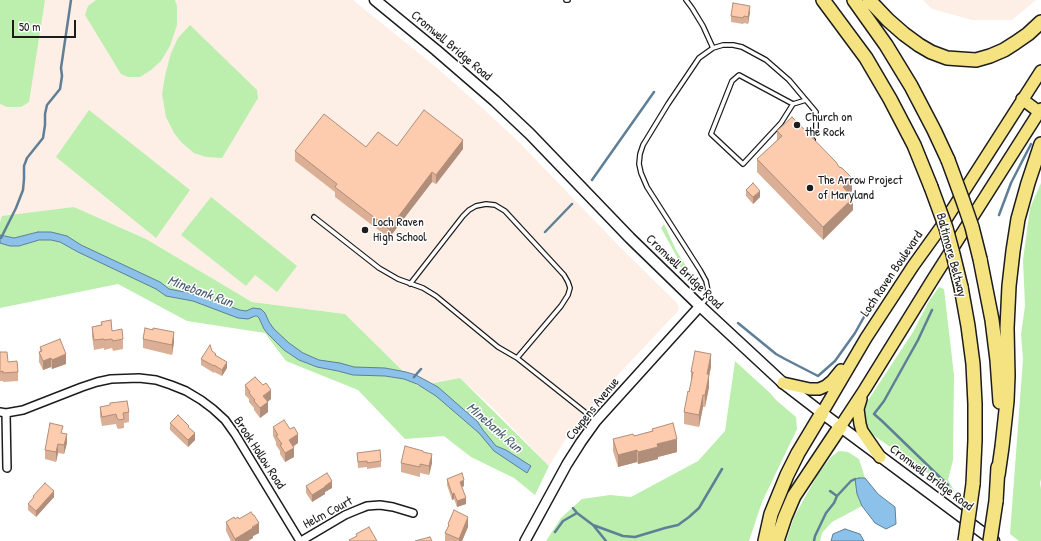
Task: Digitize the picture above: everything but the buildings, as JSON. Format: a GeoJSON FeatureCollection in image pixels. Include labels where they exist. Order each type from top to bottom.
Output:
{"type":"FeatureCollection","features":[{"type":"Feature","properties":{"kind":"highway","name":"Baltimore Beltway"},"geometry":{"type":"LineString","coordinates":[[823,0],[866,58],[890,99],[914,145],[946,228],[953,254],[968,326],[973,364],[975,404],[973,484],[965,541]]}},
{"type":"Feature","properties":{"kind":"highway","name":"Baltimore Beltway"},"geometry":{"type":"LineString","coordinates":[[854,0],[886,45],[911,86],[934,130],[948,160],[972,227],[992,320],[1000,401],[1000,446],[998,475],[990,541]]}},
{"type":"Feature","properties":{"kind":"highway"},"geometry":{"type":"LineString","coordinates":[[869,0],[904,34],[931,52],[947,58],[976,60],[990,56],[1015,43],[1041,22]]}},
{"type":"Feature","properties":{"kind":"highway"},"geometry":{"type":"LineString","coordinates":[[998,475],[1007,401],[1007,328],[1009,286],[1013,251],[1018,219],[1041,144]]}},
{"type":"Feature","properties":{"kind":"highway"},"geometry":{"type":"LineString","coordinates":[[765,541],[771,514],[787,475],[798,453],[822,413]]}},
{"type":"Feature","properties":{"kind":"highway"},"geometry":{"type":"LineString","coordinates":[[777,541],[794,496],[840,427]]}},
{"type":"Feature","properties":{"kind":"main road","name":"Cromwell Bridge Road"},"geometry":{"type":"LineString","coordinates":[[375,0],[470,79],[520,125],[630,238],[700,306],[783,383],[994,541]]}},
{"type":"Feature","properties":{"kind":"main road","name":"Loch Raven Boulevard"},"geometry":{"type":"LineString","coordinates":[[822,413],[866,338],[941,227],[1041,71]]}},
{"type":"Feature","properties":{"kind":"main road"},"geometry":{"type":"LineString","coordinates":[[840,427],[1040,110],[1022,100]]}},
{"type":"Feature","properties":{"kind":"main road"},"geometry":{"type":"LineString","coordinates":[[783,383],[810,389],[819,389],[826,386],[832,381],[866,338]]}},
{"type":"Feature","properties":{"kind":"main road"},"geometry":{"type":"LineString","coordinates":[[865,389],[858,409],[860,424],[862,431],[880,457]]}},
{"type":"Feature","properties":{"kind":"street","name":"Cowpens Avenue"},"geometry":{"type":"LineString","coordinates":[[525,541],[567,464],[596,421],[700,306]]}},
{"type":"Feature","properties":{"kind":"street","name":"Brook Hollow Road"},"geometry":{"type":"LineString","coordinates":[[3,413],[24,410],[89,385],[111,379],[139,378],[171,385],[186,391],[213,409],[225,420],[301,541]]}},
{"type":"Feature","properties":{"kind":"street"},"geometry":{"type":"LineString","coordinates":[[3,413],[7,468]]}},
{"type":"Feature","properties":{"kind":"street","name":"Helm Court"},"geometry":{"type":"LineString","coordinates":[[301,541],[345,515],[367,506],[393,506],[413,513]]}},
{"type":"Feature","properties":{"kind":"lane"},"geometry":{"type":"LineString","coordinates":[[686,0],[703,26],[713,48]]}},
{"type":"Feature","properties":{"kind":"lane"},"geometry":{"type":"LineString","coordinates":[[700,306],[707,298],[708,291],[706,281],[647,187],[641,174],[639,164],[643,145],[664,110],[700,58],[713,48],[723,44],[733,45],[766,60],[789,80],[816,112],[816,129],[811,138],[817,144]]}},
{"type":"Feature","properties":{"kind":"lane"},"geometry":{"type":"LineString","coordinates":[[793,104],[739,75],[732,81],[711,134],[743,164],[781,123],[793,104],[806,100]]}},
{"type":"Feature","properties":{"kind":"lane"},"geometry":{"type":"LineString","coordinates":[[410,284],[469,210],[476,206],[486,204],[495,205],[505,211],[564,275],[570,288],[568,295],[560,306],[517,358]]}},
{"type":"Feature","properties":{"kind":"lane"},"geometry":{"type":"LineString","coordinates":[[314,217],[380,268],[398,279],[423,288],[436,296],[498,346],[517,358],[596,421]]}},
{"type":"Feature","properties":{"kind":"shaded area","name":"Loch Raven High School"},"geometry":{"type":"Polygon","coordinates":[[[0,0],[353,0],[436,67],[517,140],[620,247],[677,303],[679,308],[678,311],[616,377],[569,434],[549,466],[496,411],[460,378],[418,386],[345,314],[252,302],[146,239],[74,207],[0,221],[0,0]]]}},
{"type":"Feature","properties":{"kind":"shaded area"},"geometry":{"type":"Polygon","coordinates":[[[923,0],[1036,0],[1012,20],[972,20],[932,9],[923,0]]]}},
{"type":"Feature","properties":{"kind":"green space"},"geometry":{"type":"Polygon","coordinates":[[[0,0],[45,0],[29,102],[21,107],[7,107],[0,104],[0,0]]]}},
{"type":"Feature","properties":{"kind":"green space"},"geometry":{"type":"Polygon","coordinates":[[[96,0],[175,0],[177,6],[177,25],[170,46],[161,61],[140,77],[128,77],[121,74],[85,15],[88,6],[96,0]]]}},
{"type":"Feature","properties":{"kind":"green space"},"geometry":{"type":"Polygon","coordinates":[[[190,25],[257,90],[258,98],[222,158],[206,157],[194,153],[181,142],[174,133],[166,117],[162,94],[171,53],[178,38],[190,25]]]}},
{"type":"Feature","properties":{"kind":"green space"},"geometry":{"type":"Polygon","coordinates":[[[89,110],[190,190],[156,238],[56,157],[89,110]]]}},
{"type":"Feature","properties":{"kind":"green space"},"geometry":{"type":"Polygon","coordinates":[[[1041,183],[1041,541],[1019,541],[1010,534],[1023,359],[1021,334],[1025,306],[1023,260],[1030,208],[1041,183]]]}},
{"type":"Feature","properties":{"kind":"green space"},"geometry":{"type":"Polygon","coordinates":[[[211,197],[297,266],[277,292],[255,275],[246,286],[181,235],[211,197]]]}},
{"type":"Feature","properties":{"kind":"green space"},"geometry":{"type":"Polygon","coordinates":[[[74,207],[146,239],[252,302],[345,314],[418,386],[460,378],[549,466],[535,495],[514,478],[471,457],[444,436],[405,439],[358,390],[286,361],[265,333],[187,321],[118,284],[0,308],[0,222],[2,216],[74,207]]]}},
{"type":"Feature","properties":{"kind":"green space"},"geometry":{"type":"Polygon","coordinates":[[[664,224],[676,250],[694,279],[690,281],[683,269],[678,265],[677,257],[661,228],[664,224]]]}},
{"type":"Feature","properties":{"kind":"green space"},"geometry":{"type":"Polygon","coordinates":[[[939,287],[944,289],[954,375],[953,460],[948,480],[955,492],[873,435],[863,420],[865,405],[913,332],[929,301],[939,287]]]}},
{"type":"Feature","properties":{"kind":"green space"},"geometry":{"type":"Polygon","coordinates":[[[735,361],[796,417],[797,429],[762,502],[749,541],[546,541],[561,518],[582,499],[610,495],[631,497],[698,461],[725,431],[735,361]]]}},
{"type":"Feature","properties":{"kind":"green space"},"geometry":{"type":"Polygon","coordinates":[[[839,451],[848,452],[859,459],[865,478],[859,478],[857,493],[862,506],[832,522],[822,533],[820,541],[786,541],[794,517],[818,474],[831,457],[839,451]]]}},
{"type":"Feature","properties":{"kind":"water","name":"Minebank Run"},"geometry":{"type":"Polygon","coordinates":[[[38,232],[51,232],[67,236],[81,245],[160,282],[169,289],[195,294],[240,310],[246,311],[253,308],[261,309],[274,329],[289,343],[303,353],[319,360],[354,367],[385,368],[416,375],[438,387],[477,421],[496,446],[506,450],[531,466],[527,473],[494,451],[479,433],[436,396],[417,384],[404,379],[385,376],[353,375],[317,367],[299,360],[284,350],[268,334],[257,316],[248,319],[238,318],[193,301],[166,296],[156,289],[60,242],[39,240],[19,246],[10,246],[0,243],[0,235],[14,238],[38,232]]]}},
{"type":"Feature","properties":{"kind":"water"},"geometry":{"type":"Polygon","coordinates":[[[865,478],[878,494],[895,507],[896,524],[886,529],[875,523],[862,506],[857,494],[855,479],[865,478]]]}},
{"type":"Feature","properties":{"kind":"water"},"geometry":{"type":"Polygon","coordinates":[[[845,529],[860,534],[864,541],[831,541],[833,534],[845,529]]]}},
{"type":"Feature","properties":{"kind":"waterway"},"geometry":{"type":"LineString","coordinates":[[1,238],[23,190],[24,166],[27,158],[43,138],[47,105],[60,89],[62,76],[61,68],[71,0]]}},
{"type":"Feature","properties":{"kind":"waterway"},"geometry":{"type":"LineString","coordinates":[[592,180],[654,92]]}},
{"type":"Feature","properties":{"kind":"waterway"},"geometry":{"type":"LineString","coordinates":[[999,215],[1011,183],[1031,144]]}},
{"type":"Feature","properties":{"kind":"waterway"},"geometry":{"type":"LineString","coordinates":[[545,232],[572,204]]}},
{"type":"Feature","properties":{"kind":"waterway"},"geometry":{"type":"LineString","coordinates":[[738,323],[776,354],[818,376],[835,361],[855,333],[869,308]]}},
{"type":"Feature","properties":{"kind":"waterway"},"geometry":{"type":"LineString","coordinates":[[932,310],[918,340],[884,401],[874,414],[948,485]]}},
{"type":"Feature","properties":{"kind":"waterway"},"geometry":{"type":"LineString","coordinates":[[414,377],[421,369]]}},
{"type":"Feature","properties":{"kind":"waterway"},"geometry":{"type":"LineString","coordinates":[[593,525],[623,536],[635,537],[678,525],[699,508],[722,469]]}},
{"type":"Feature","properties":{"kind":"waterway"},"geometry":{"type":"LineString","coordinates":[[814,541],[826,513],[834,503],[837,496],[851,481],[855,479]]}},
{"type":"Feature","properties":{"kind":"waterway"},"geometry":{"type":"LineString","coordinates":[[830,491],[837,496]]}},
{"type":"Feature","properties":{"kind":"waterway","name":"Minebank Run"},"geometry":{"type":"LineString","coordinates":[[573,508],[577,513],[593,525],[606,541]]}},
{"type":"Feature","properties":{"kind":"waterway"},"geometry":{"type":"LineString","coordinates":[[555,532],[563,521],[577,513]]}},
{"type":"Feature","properties":{"kind":"place","name":"Church on the Rock"},"geometry":{"type":"Point","coordinates":[797,125]}},
{"type":"Feature","properties":{"kind":"place","name":"The Arrow Project of Maryland"},"geometry":{"type":"Point","coordinates":[810,188]}},
{"type":"Feature","properties":{"kind":"place","name":"Loch Raven High School"},"geometry":{"type":"Point","coordinates":[365,230]}}]}
